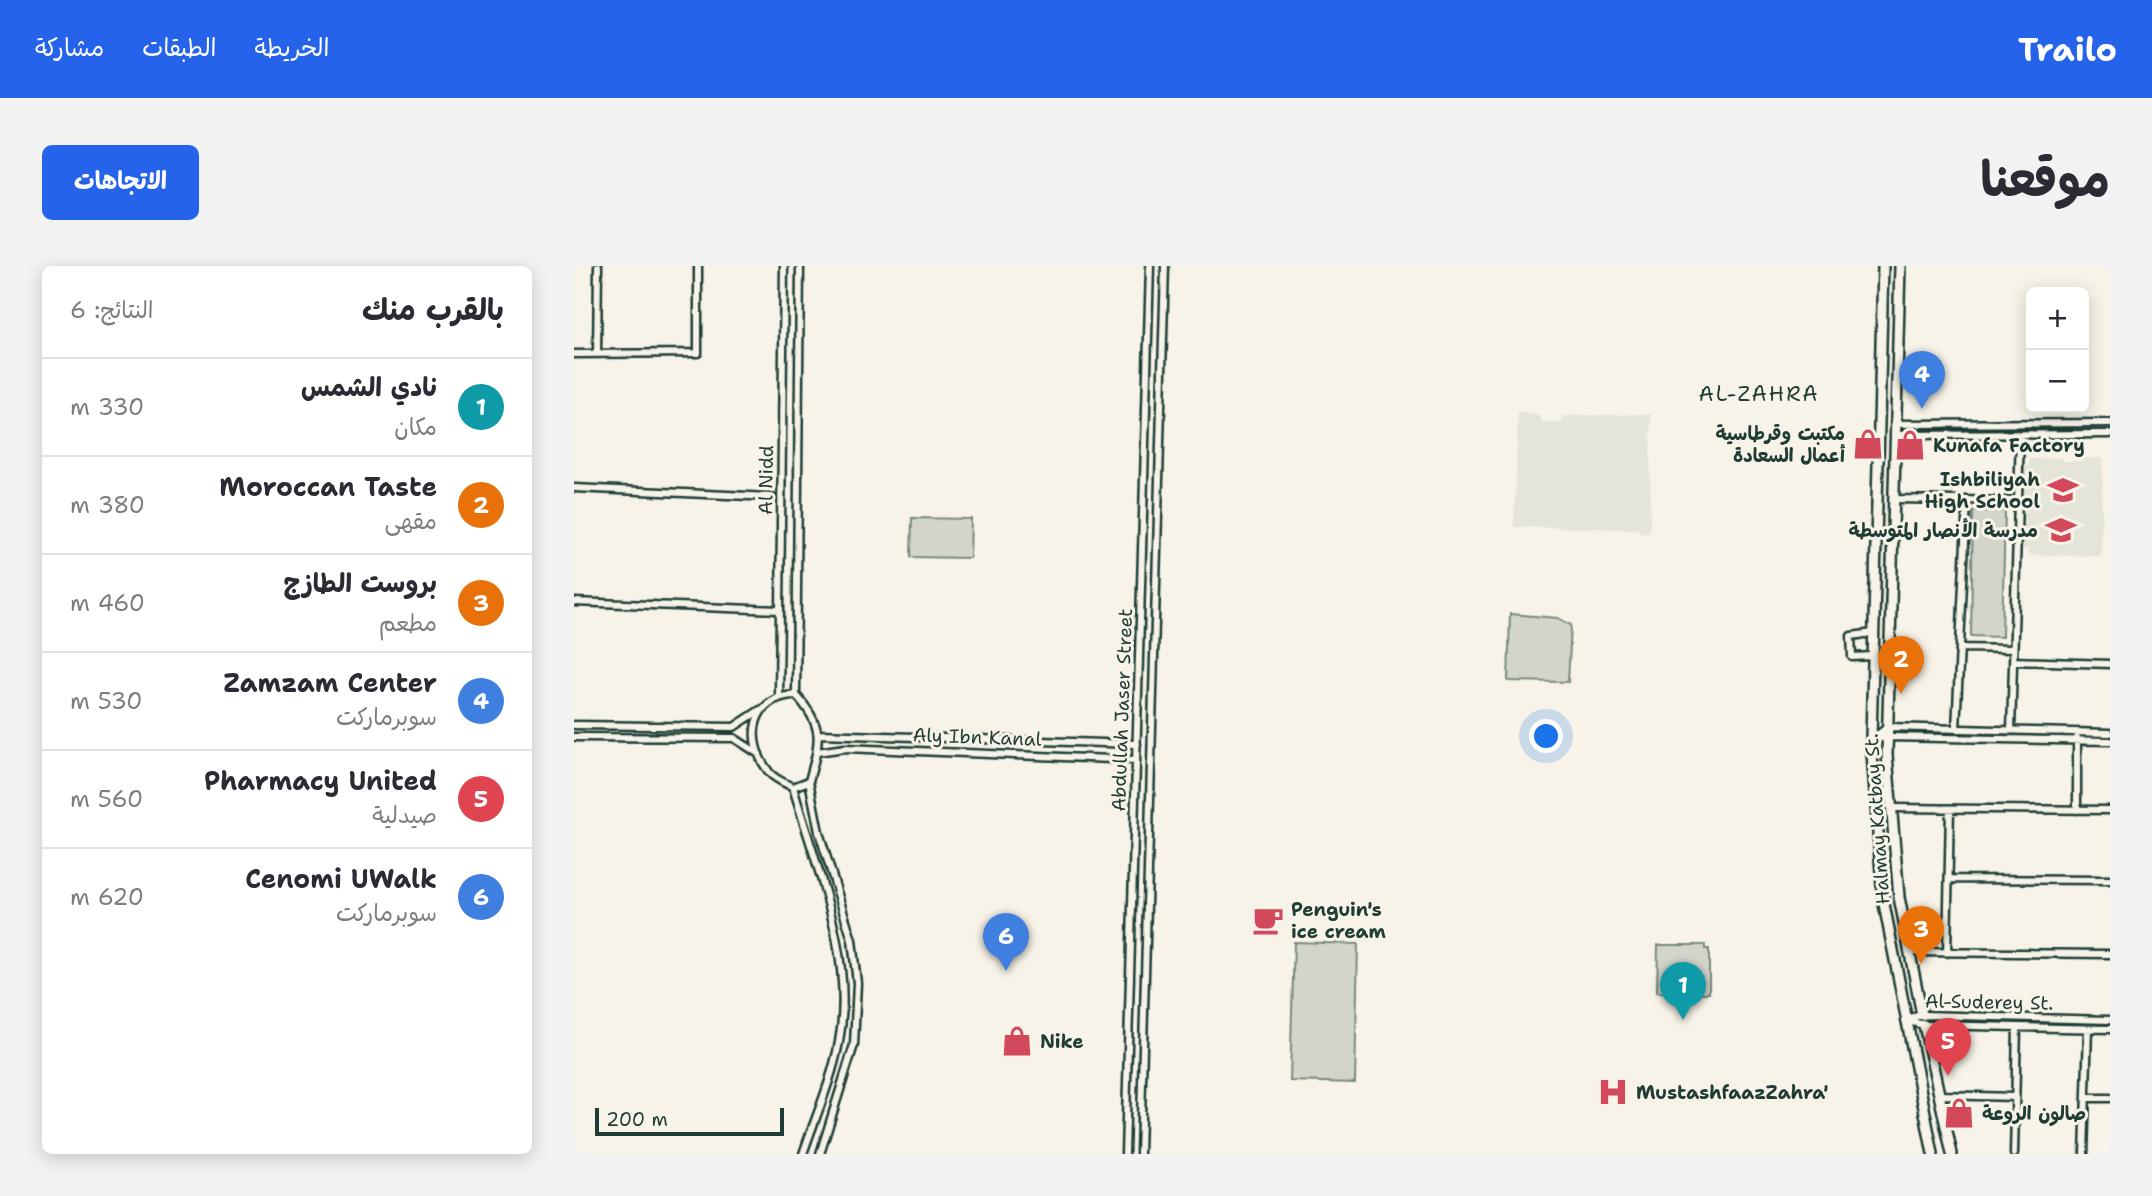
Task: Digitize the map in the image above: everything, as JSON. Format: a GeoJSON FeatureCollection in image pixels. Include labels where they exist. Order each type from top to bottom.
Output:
{"type":"FeatureCollection","features":[{"type":"Feature","properties":{"kind":"street"},"geometry":{"type":"LineString","coordinates":[[597,354],[598,266]]}},
{"type":"Feature","properties":{"kind":"street"},"geometry":{"type":"LineString","coordinates":[[574,354],[698,354],[698,266]]}},
{"type":"Feature","properties":{"kind":"street","name":"Al Nidd"},"geometry":{"type":"LineString","coordinates":[[779,695],[784,266]]}},
{"type":"Feature","properties":{"kind":"street"},"geometry":{"type":"LineString","coordinates":[[800,266],[796,695],[812,713],[819,734],[810,781],[821,839],[852,940],[855,968],[853,1045],[821,1152],[806,1145]]}},
{"type":"Feature","properties":{"kind":"street","name":"Abdullah Jaser Street"},"geometry":{"type":"LineString","coordinates":[[1125,1154],[1150,266]]}},
{"type":"Feature","properties":{"kind":"street","name":"Abdullah Jaser Street"},"geometry":{"type":"LineString","coordinates":[[1140,1154],[1165,266]]}},
{"type":"Feature","properties":{"kind":"street","name":"Halmay Katbay St."},"geometry":{"type":"LineString","coordinates":[[1883,266],[1871,740],[1883,899],[1933,1154]]}},
{"type":"Feature","properties":{"kind":"street","name":"Halmay Katbay St."},"geometry":{"type":"LineString","coordinates":[[1900,266],[1888,732],[1891,808],[1899,897],[1952,1154]]}},
{"type":"Feature","properties":{"kind":"street"},"geometry":{"type":"LineString","coordinates":[[1150,286],[1164,288]]}},
{"type":"Feature","properties":{"kind":"street"},"geometry":{"type":"LineString","coordinates":[[1895,424],[2110,423]]}},
{"type":"Feature","properties":{"kind":"street"},"geometry":{"type":"LineString","coordinates":[[2052,435],[2056,431],[2054,424]]}},
{"type":"Feature","properties":{"kind":"street"},"geometry":{"type":"LineString","coordinates":[[2083,424],[2079,430],[2084,434]]}},
{"type":"Feature","properties":{"kind":"street"},"geometry":{"type":"LineString","coordinates":[[1895,435],[2110,434]]}},
{"type":"Feature","properties":{"kind":"street"},"geometry":{"type":"LineString","coordinates":[[2011,731],[2020,435]]}},
{"type":"Feature","properties":{"kind":"street"},"geometry":{"type":"LineString","coordinates":[[574,488],[771,496]]}},
{"type":"Feature","properties":{"kind":"street"},"geometry":{"type":"LineString","coordinates":[[1894,499],[2018,501]]}},
{"type":"Feature","properties":{"kind":"street"},"geometry":{"type":"LineString","coordinates":[[1956,729],[1967,500]]}},
{"type":"Feature","properties":{"kind":"street"},"geometry":{"type":"LineString","coordinates":[[574,602],[779,610]]}},
{"type":"Feature","properties":{"kind":"street"},"geometry":{"type":"LineString","coordinates":[[1873,656],[1852,657],[1851,636],[1874,633]]}},
{"type":"Feature","properties":{"kind":"street"},"geometry":{"type":"LineString","coordinates":[[1961,648],[2013,649]]}},
{"type":"Feature","properties":{"kind":"street"},"geometry":{"type":"LineString","coordinates":[[2013,661],[2110,664]]}},
{"type":"Feature","properties":{"kind":"street"},"geometry":{"type":"LineString","coordinates":[[574,725],[734,727],[779,695],[796,695]]}},
{"type":"Feature","properties":{"kind":"street"},"geometry":{"type":"LineString","coordinates":[[762,709],[752,733],[770,774],[793,787],[840,951],[842,1013],[839,1043],[803,1154]]}},
{"type":"Feature","properties":{"kind":"street"},"geometry":{"type":"LineString","coordinates":[[644,737],[646,726]]}},
{"type":"Feature","properties":{"kind":"street"},"geometry":{"type":"LineString","coordinates":[[1871,740],[1888,732],[1956,729],[2110,733]]}},
{"type":"Feature","properties":{"kind":"street"},"geometry":{"type":"LineString","coordinates":[[1888,732],[2110,741]]}},
{"type":"Feature","properties":{"kind":"street"},"geometry":{"type":"LineString","coordinates":[[2077,732],[2077,810]]}},
{"type":"Feature","properties":{"kind":"street"},"geometry":{"type":"LineString","coordinates":[[819,734],[1137,744]]}},
{"type":"Feature","properties":{"kind":"street"},"geometry":{"type":"LineString","coordinates":[[574,737],[734,738],[759,754]]}},
{"type":"Feature","properties":{"kind":"street","name":"Aly Ibn Kanal"},"geometry":{"type":"LineString","coordinates":[[817,752],[845,748],[1136,760]]}},
{"type":"Feature","properties":{"kind":"street"},"geometry":{"type":"LineString","coordinates":[[793,787],[810,781]]}},
{"type":"Feature","properties":{"kind":"street"},"geometry":{"type":"LineString","coordinates":[[1891,808],[2110,810]]}},
{"type":"Feature","properties":{"kind":"street"},"geometry":{"type":"LineString","coordinates":[[1948,953],[1950,809]]}},
{"type":"Feature","properties":{"kind":"street"},"geometry":{"type":"LineString","coordinates":[[809,843],[821,839]]}},
{"type":"Feature","properties":{"kind":"street"},"geometry":{"type":"LineString","coordinates":[[1133,873],[1148,873]]}},
{"type":"Feature","properties":{"kind":"street"},"geometry":{"type":"LineString","coordinates":[[1949,879],[2110,880]]}},
{"type":"Feature","properties":{"kind":"street"},"geometry":{"type":"LineString","coordinates":[[828,911],[842,907]]}},
{"type":"Feature","properties":{"kind":"street"},"geometry":{"type":"LineString","coordinates":[[1910,952],[2110,954]]}},
{"type":"Feature","properties":{"kind":"street"},"geometry":{"type":"LineString","coordinates":[[841,969],[855,968]]}},
{"type":"Feature","properties":{"kind":"street"},"geometry":{"type":"LineString","coordinates":[[842,1013],[855,1013]]}},
{"type":"Feature","properties":{"kind":"street","name":"Al-Suderey St."},"geometry":{"type":"LineString","coordinates":[[1905,1020],[2110,1020]]}},
{"type":"Feature","properties":{"kind":"street","name":"Al-Suderey St."},"geometry":{"type":"LineString","coordinates":[[1923,1020],[2017,1027],[2110,1029]]}},
{"type":"Feature","properties":{"kind":"street"},"geometry":{"type":"LineString","coordinates":[[2014,1154],[2017,1027]]}},
{"type":"Feature","properties":{"kind":"street"},"geometry":{"type":"LineString","coordinates":[[2084,1154],[2088,1029]]}},
{"type":"Feature","properties":{"kind":"street"},"geometry":{"type":"LineString","coordinates":[[830,1073],[844,1077]]}},
{"type":"Feature","properties":{"kind":"street"},"geometry":{"type":"LineString","coordinates":[[1939,1095],[2015,1097]]}},
{"type":"Feature","properties":{"kind":"street"},"geometry":{"type":"LineString","coordinates":[[2086,1098],[2110,1098]]}},
{"type":"Feature","properties":{"kind":"shaded area"},"geometry":{"type":"Polygon","coordinates":[[[1518,412],[1540,416],[1541,422],[1562,423],[1562,416],[1651,414],[1650,532],[1643,534],[1636,529],[1514,527],[1518,412]]]}},
{"type":"Feature","properties":{"kind":"shaded area"},"geometry":{"type":"Polygon","coordinates":[[[2062,458],[2062,461],[2082,461],[2083,458],[2103,458],[2101,556],[2028,555],[2028,549],[2023,549],[2024,466],[2029,466],[2029,459],[2062,458]]]}},
{"type":"Feature","properties":{"kind":"shaded area"},"geometry":{"type":"Polygon","coordinates":[[[1973,511],[2005,511],[2002,637],[1971,636],[1973,511]]]}},
{"type":"Feature","properties":{"kind":"shaded area"},"geometry":{"type":"Polygon","coordinates":[[[912,518],[971,519],[970,558],[911,557],[912,518]]]}},
{"type":"Feature","properties":{"kind":"shaded area"},"geometry":{"type":"Polygon","coordinates":[[[1510,614],[1558,618],[1571,625],[1568,682],[1508,681],[1510,614]]]}},
{"type":"Feature","properties":{"kind":"shaded area"},"geometry":{"type":"Polygon","coordinates":[[[1294,942],[1358,944],[1355,1083],[1290,1081],[1294,942]]]}},
{"type":"Feature","properties":{"kind":"shaded area"},"geometry":{"type":"Polygon","coordinates":[[[1658,945],[1705,945],[1705,949],[1709,949],[1709,993],[1657,992],[1658,945]]]}},
{"type":"Feature","properties":{"kind":"place","name":"Zamzam Center"},"geometry":{"type":"Point","coordinates":[1922,409]}},
{"type":"Feature","properties":{"kind":"place","name":"مكتبت وقرطاسية أعمال السعادة"},"geometry":{"type":"Point","coordinates":[1868,444]}},
{"type":"Feature","properties":{"kind":"place","name":"Kunafa Factory"},"geometry":{"type":"Point","coordinates":[1910,445]}},
{"type":"Feature","properties":{"kind":"place","name":"Ishbiliyah High School"},"geometry":{"type":"Point","coordinates":[2063,490]}},
{"type":"Feature","properties":{"kind":"place","name":"مدرسة الأنصار المتوسطة"},"geometry":{"type":"Point","coordinates":[2061,530]}},
{"type":"Feature","properties":{"kind":"place","name":"Moroccan Taste"},"geometry":{"type":"Point","coordinates":[1901,694]}},
{"type":"Feature","properties":{"kind":"place","name":"Penguin's ice cream"},"geometry":{"type":"Point","coordinates":[1268,920]}},
{"type":"Feature","properties":{"kind":"place","name":"بروست الطازج"},"geometry":{"type":"Point","coordinates":[1921,964]}},
{"type":"Feature","properties":{"kind":"place","name":"Cenomi UWalk"},"geometry":{"type":"Point","coordinates":[1006,971]}},
{"type":"Feature","properties":{"kind":"place","name":"نادي الشمس"},"geometry":{"type":"Point","coordinates":[1683,1020]}},
{"type":"Feature","properties":{"kind":"place","name":"Nike"},"geometry":{"type":"Point","coordinates":[1017,1041]}},
{"type":"Feature","properties":{"kind":"place","name":"Pharmacy United"},"geometry":{"type":"Point","coordinates":[1948,1076]}},
{"type":"Feature","properties":{"kind":"place","name":"MustashfaazZahra'"},"geometry":{"type":"Point","coordinates":[1613,1092]}},
{"type":"Feature","properties":{"kind":"place","name":"صالون الروعة"},"geometry":{"type":"Point","coordinates":[1959,1113]}},
{"type":"Feature","properties":{"kind":"district","name":"AL-ZAHRA"},"geometry":{"type":"Point","coordinates":[1759,394]}}]}
